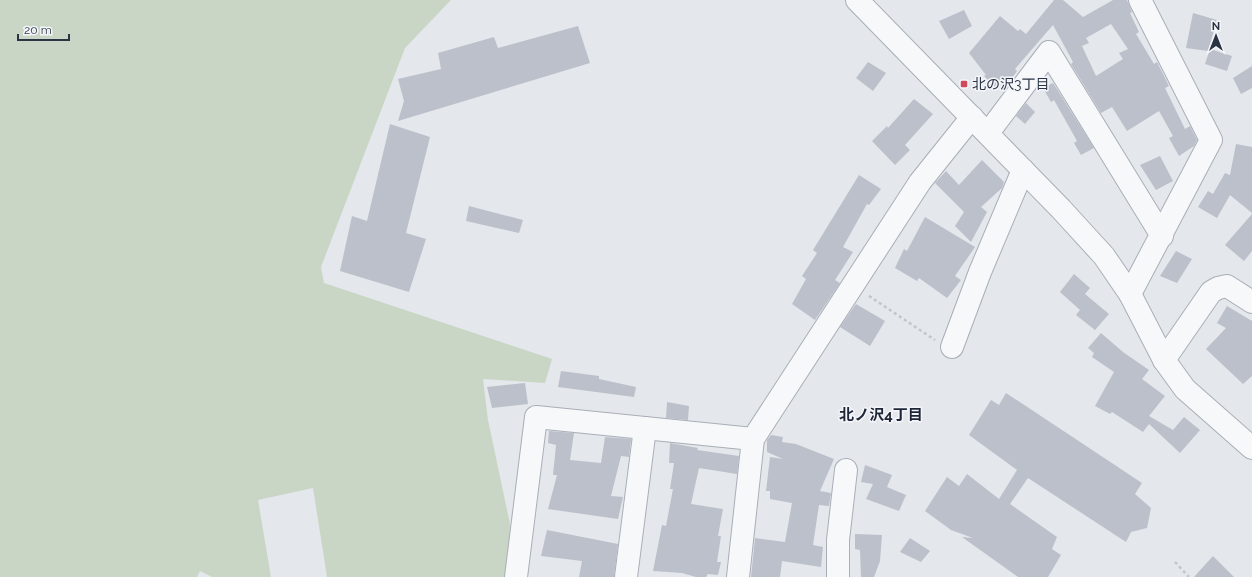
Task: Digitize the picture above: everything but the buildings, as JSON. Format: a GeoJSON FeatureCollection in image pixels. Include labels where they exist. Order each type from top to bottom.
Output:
{"type":"FeatureCollection","features":[{"type":"Feature","properties":{"kind":"street"},"geometry":{"type":"LineString","coordinates":[[857,0],[988,133],[1104,256],[1130,294],[1164,360],[1185,389],[1252,448]]}},
{"type":"Feature","properties":{"kind":"street"},"geometry":{"type":"LineString","coordinates":[[1130,294],[1162,236],[1211,140],[1140,0]]}},
{"type":"Feature","properties":{"kind":"street"},"geometry":{"type":"LineString","coordinates":[[988,133],[1049,52],[1162,236]]}},
{"type":"Feature","properties":{"kind":"street"},"geometry":{"type":"LineString","coordinates":[[738,577],[753,439],[920,182],[972,117]]}},
{"type":"Feature","properties":{"kind":"street"},"geometry":{"type":"LineString","coordinates":[[944,344],[980,272],[1023,170]]}},
{"type":"Feature","properties":{"kind":"street"},"geometry":{"type":"LineString","coordinates":[[1164,360],[1211,292],[1218,288],[1227,286],[1252,302]]}},
{"type":"Feature","properties":{"kind":"street"},"geometry":{"type":"LineString","coordinates":[[516,577],[536,417],[753,439]]}},
{"type":"Feature","properties":{"kind":"street"},"geometry":{"type":"LineString","coordinates":[[626,577],[645,428]]}},
{"type":"Feature","properties":{"kind":"street"},"geometry":{"type":"LineString","coordinates":[[838,577],[838,540],[846,470]]}},
{"type":"Feature","properties":{"kind":"path"},"geometry":{"type":"LineString","coordinates":[[854,285],[944,344]]}},
{"type":"Feature","properties":{"kind":"path"},"geometry":{"type":"LineString","coordinates":[[1175,562],[1189,577]]}},
{"type":"Feature","properties":{"kind":"green space"},"geometry":{"type":"Polygon","coordinates":[[[0,0],[451,0],[405,48],[321,267],[324,283],[552,359],[545,383],[483,379],[488,420],[510,524],[508,577],[327,577],[313,488],[258,500],[271,577],[212,577],[200,571],[197,577],[0,577],[0,0]]]}},
{"type":"Feature","properties":{"kind":"place","name":"北の沢3丁目"},"geometry":{"type":"Point","coordinates":[964,84]}},
{"type":"Feature","properties":{"kind":"district","name":"北ノ沢4丁目"},"geometry":{"type":"Point","coordinates":[881,415]}}]}
